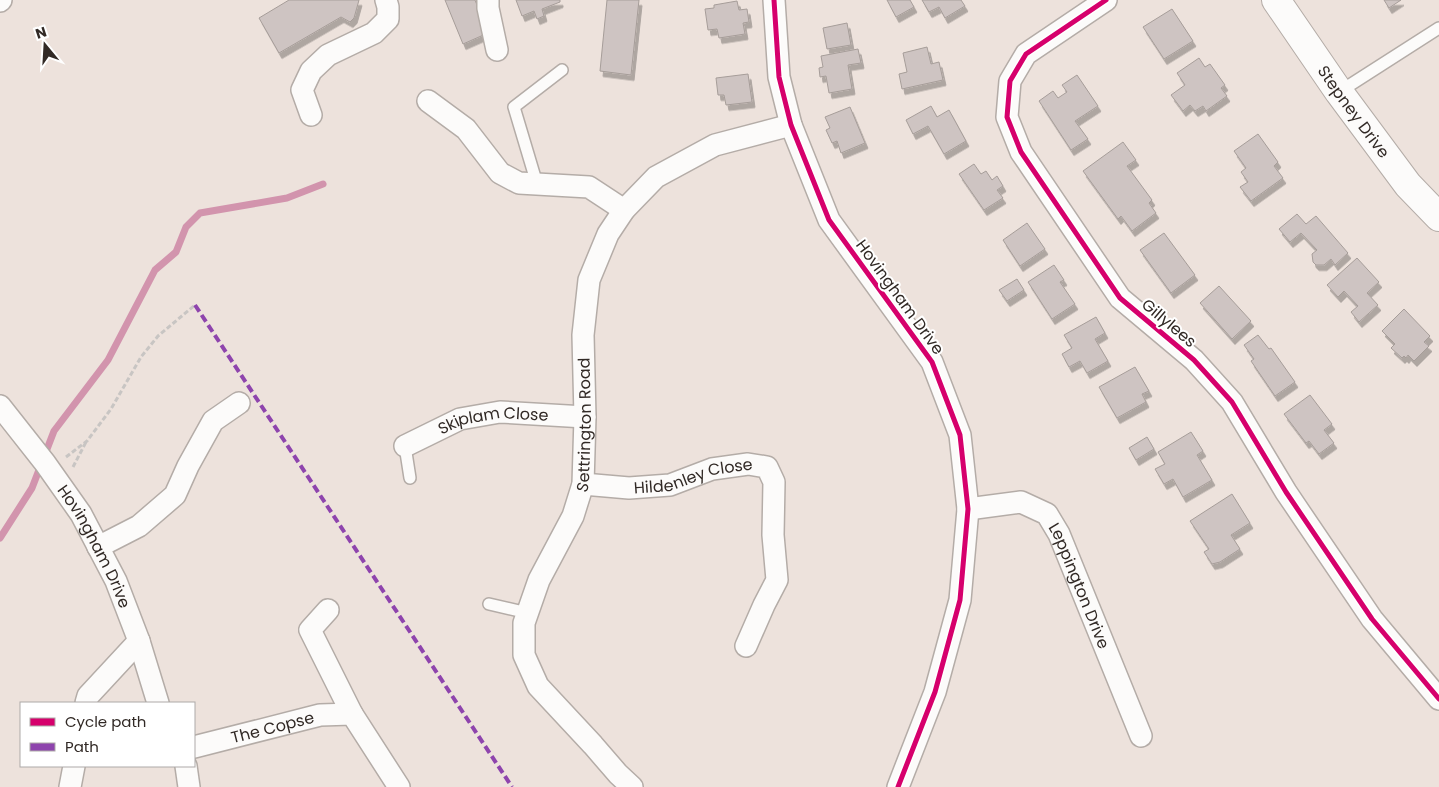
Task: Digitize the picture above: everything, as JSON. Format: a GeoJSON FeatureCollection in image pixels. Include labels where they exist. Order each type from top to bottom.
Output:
{"type":"FeatureCollection","features":[{"type":"Feature","properties":{"kind":"street"},"geometry":{"type":"LineString","coordinates":[[310,115],[302,90],[311,71],[328,55],[374,33],[388,20],[386,0]]}},
{"type":"Feature","properties":{"kind":"street"},"geometry":{"type":"LineString","coordinates":[[488,0],[497,50]]}},
{"type":"Feature","properties":{"kind":"street","name":"Hovingham Drive"},"geometry":{"type":"LineString","coordinates":[[774,0],[779,77],[791,125],[829,220],[932,362],[960,435],[968,508],[960,600],[935,692],[898,787]]}},
{"type":"Feature","properties":{"kind":"street","name":"Gillylees"},"geometry":{"type":"LineString","coordinates":[[1106,0],[1026,54],[1010,81],[1007,117],[1020,152],[1120,298],[1194,360],[1232,402],[1286,492],[1372,619],[1439,699]]}},
{"type":"Feature","properties":{"kind":"street","name":"Stepney Drive"},"geometry":{"type":"LineString","coordinates":[[1276,0],[1339,92],[1408,185],[1439,217]]}},
{"type":"Feature","properties":{"kind":"street"},"geometry":{"type":"LineString","coordinates":[[428,101],[466,129],[500,173],[519,183],[589,187],[624,210]]}},
{"type":"Feature","properties":{"kind":"street","name":"Settrington Road"},"geometry":{"type":"LineString","coordinates":[[632,787],[538,686],[524,655],[524,623],[539,580],[573,516],[583,484],[585,417],[582,334],[589,280],[608,234],[624,210],[656,177],[715,145],[791,125]]}},
{"type":"Feature","properties":{"kind":"street"},"geometry":{"type":"LineString","coordinates":[[98,547],[139,526],[175,495],[188,466],[213,421],[238,403]]}},
{"type":"Feature","properties":{"kind":"street","name":"Hovingham Drive"},"geometry":{"type":"LineString","coordinates":[[0,406],[43,460],[81,514],[116,581],[139,641],[158,702]]}},
{"type":"Feature","properties":{"kind":"street","name":"Skiplam Close"},"geometry":{"type":"LineString","coordinates":[[405,446],[460,418],[500,412],[585,417]]}},
{"type":"Feature","properties":{"kind":"street","name":"Hildenley Close"},"geometry":{"type":"LineString","coordinates":[[583,484],[629,488],[670,485],[712,469],[748,464],[767,467],[774,482],[773,535],[777,580],[746,646]]}},
{"type":"Feature","properties":{"kind":"street","name":"Leppington Drive"},"geometry":{"type":"LineString","coordinates":[[968,508],[1021,502],[1047,514],[1058,534],[1141,736]]}},
{"type":"Feature","properties":{"kind":"street"},"geometry":{"type":"LineString","coordinates":[[328,610],[310,630],[352,714],[399,787]]}},
{"type":"Feature","properties":{"kind":"street"},"geometry":{"type":"LineString","coordinates":[[86,702],[88,696],[139,641]]}},
{"type":"Feature","properties":{"kind":"street","name":"The Copse"},"geometry":{"type":"LineString","coordinates":[[195,746],[320,715],[352,714]]}},
{"type":"Feature","properties":{"kind":"street"},"geometry":{"type":"LineString","coordinates":[[70,787],[74,767]]}},
{"type":"Feature","properties":{"kind":"street"},"geometry":{"type":"LineString","coordinates":[[186,767],[190,787]]}},
{"type":"Feature","properties":{"kind":"lane"},"geometry":{"type":"LineString","coordinates":[[1339,92],[1439,28]]}},
{"type":"Feature","properties":{"kind":"lane"},"geometry":{"type":"LineString","coordinates":[[537,184],[514,107],[562,70]]}},
{"type":"Feature","properties":{"kind":"lane"},"geometry":{"type":"LineString","coordinates":[[405,446],[410,478]]}},
{"type":"Feature","properties":{"kind":"lane"},"geometry":{"type":"LineString","coordinates":[[489,604],[528,613]]}},
{"type":"Feature","properties":{"kind":"path"},"geometry":{"type":"LineString","coordinates":[[43,460],[86,441],[111,409],[141,357],[158,336],[195,305]]}},
{"type":"Feature","properties":{"kind":"building"},"geometry":{"type":"Polygon","coordinates":[[[289,0],[359,0],[354,18],[350,22],[341,17],[279,53],[259,18],[289,0]]]}},
{"type":"Feature","properties":{"kind":"building"},"geometry":{"type":"Polygon","coordinates":[[[445,0],[475,0],[488,33],[463,44],[445,0]]]}},
{"type":"Feature","properties":{"kind":"building"},"geometry":{"type":"Polygon","coordinates":[[[516,0],[560,0],[560,2],[542,9],[544,16],[537,19],[534,11],[522,16],[516,0]]]}},
{"type":"Feature","properties":{"kind":"building"},"geometry":{"type":"Polygon","coordinates":[[[607,0],[639,0],[631,75],[600,71],[607,0]]]}},
{"type":"Feature","properties":{"kind":"building"},"geometry":{"type":"Polygon","coordinates":[[[887,0],[910,0],[914,7],[896,17],[887,0]]]}},
{"type":"Feature","properties":{"kind":"building"},"geometry":{"type":"Polygon","coordinates":[[[922,0],[961,0],[965,6],[945,18],[939,7],[929,12],[922,0]]]}},
{"type":"Feature","properties":{"kind":"building"},"geometry":{"type":"Polygon","coordinates":[[[1384,0],[1401,0],[1389,8],[1384,0]]]}},
{"type":"Feature","properties":{"kind":"building"},"geometry":{"type":"Polygon","coordinates":[[[737,1],[739,10],[747,9],[749,22],[743,23],[745,34],[719,38],[717,29],[708,30],[705,9],[714,8],[714,5],[737,1]]]}},
{"type":"Feature","properties":{"kind":"building"},"geometry":{"type":"Polygon","coordinates":[[[1172,9],[1193,41],[1164,59],[1143,27],[1172,9]]]}},
{"type":"Feature","properties":{"kind":"building"},"geometry":{"type":"Polygon","coordinates":[[[847,23],[851,45],[827,49],[823,28],[847,23]]]}},
{"type":"Feature","properties":{"kind":"building"},"geometry":{"type":"Polygon","coordinates":[[[927,47],[931,64],[939,62],[943,80],[902,89],[899,74],[907,72],[903,53],[927,47]]]}},
{"type":"Feature","properties":{"kind":"building"},"geometry":{"type":"Polygon","coordinates":[[[858,49],[861,63],[848,65],[852,89],[829,93],[826,76],[820,77],[819,68],[823,67],[821,56],[858,49]]]}},
{"type":"Feature","properties":{"kind":"building"},"geometry":{"type":"Polygon","coordinates":[[[1199,58],[1205,67],[1210,64],[1225,85],[1221,88],[1227,96],[1206,111],[1203,106],[1195,111],[1190,105],[1183,111],[1171,95],[1185,85],[1177,73],[1199,58]]]}},
{"type":"Feature","properties":{"kind":"building"},"geometry":{"type":"Polygon","coordinates":[[[748,74],[752,102],[726,105],[724,95],[718,95],[716,78],[748,74]]]}},
{"type":"Feature","properties":{"kind":"building"},"geometry":{"type":"Polygon","coordinates":[[[1077,75],[1098,106],[1075,121],[1088,139],[1071,150],[1039,101],[1053,91],[1058,98],[1067,92],[1062,85],[1077,75]]]}},
{"type":"Feature","properties":{"kind":"building"},"geometry":{"type":"Polygon","coordinates":[[[931,106],[937,117],[949,110],[966,141],[944,154],[928,126],[913,134],[906,120],[931,106]]]}},
{"type":"Feature","properties":{"kind":"building"},"geometry":{"type":"Polygon","coordinates":[[[850,107],[865,143],[841,153],[837,141],[832,143],[826,130],[830,128],[825,117],[850,107]]]}},
{"type":"Feature","properties":{"kind":"building"},"geometry":{"type":"Polygon","coordinates":[[[1258,134],[1278,162],[1274,166],[1283,178],[1251,201],[1240,187],[1248,182],[1241,172],[1246,168],[1234,151],[1258,134]]]}},
{"type":"Feature","properties":{"kind":"building"},"geometry":{"type":"Polygon","coordinates":[[[1123,142],[1136,160],[1127,166],[1152,200],[1149,203],[1156,213],[1132,231],[1121,216],[1118,219],[1083,171],[1123,142]]]}},
{"type":"Feature","properties":{"kind":"building"},"geometry":{"type":"Polygon","coordinates":[[[974,164],[981,174],[986,171],[992,180],[997,176],[1003,186],[997,190],[1003,198],[984,210],[959,174],[974,164]]]}},
{"type":"Feature","properties":{"kind":"building"},"geometry":{"type":"Polygon","coordinates":[[[1297,214],[1306,224],[1316,216],[1348,253],[1335,265],[1331,259],[1324,265],[1316,265],[1313,262],[1312,254],[1317,250],[1301,233],[1290,242],[1279,229],[1297,214]]]}},
{"type":"Feature","properties":{"kind":"building"},"geometry":{"type":"Polygon","coordinates":[[[1027,223],[1045,249],[1020,266],[1003,240],[1027,223]]]}},
{"type":"Feature","properties":{"kind":"building"},"geometry":{"type":"Polygon","coordinates":[[[1164,233],[1195,275],[1171,293],[1140,250],[1164,233]]]}},
{"type":"Feature","properties":{"kind":"building"},"geometry":{"type":"Polygon","coordinates":[[[1357,258],[1379,282],[1367,293],[1378,305],[1359,322],[1351,312],[1358,306],[1344,291],[1338,297],[1327,285],[1357,258]]]}},
{"type":"Feature","properties":{"kind":"building"},"geometry":{"type":"Polygon","coordinates":[[[1054,265],[1064,280],[1060,282],[1075,304],[1052,319],[1028,282],[1054,265]]]}},
{"type":"Feature","properties":{"kind":"building"},"geometry":{"type":"Polygon","coordinates":[[[1017,279],[1024,290],[1007,301],[999,290],[1017,279]]]}},
{"type":"Feature","properties":{"kind":"building"},"geometry":{"type":"Polygon","coordinates":[[[1219,286],[1251,321],[1232,339],[1200,303],[1219,286]]]}},
{"type":"Feature","properties":{"kind":"building"},"geometry":{"type":"Polygon","coordinates":[[[1404,309],[1430,336],[1424,342],[1429,346],[1414,361],[1408,355],[1406,358],[1404,356],[1402,358],[1391,348],[1395,344],[1382,331],[1404,309]]]}},
{"type":"Feature","properties":{"kind":"building"},"geometry":{"type":"Polygon","coordinates":[[[1096,317],[1105,333],[1095,339],[1108,361],[1087,373],[1080,361],[1069,367],[1062,354],[1072,348],[1064,335],[1096,317]]]}},
{"type":"Feature","properties":{"kind":"building"},"geometry":{"type":"Polygon","coordinates":[[[1258,335],[1269,349],[1271,348],[1295,382],[1275,396],[1251,361],[1254,359],[1244,345],[1258,335]]]}},
{"type":"Feature","properties":{"kind":"building"},"geometry":{"type":"Polygon","coordinates":[[[1135,367],[1149,391],[1142,394],[1146,402],[1117,418],[1099,387],[1135,367]]]}},
{"type":"Feature","properties":{"kind":"building"},"geometry":{"type":"Polygon","coordinates":[[[1310,395],[1332,424],[1324,430],[1334,443],[1319,454],[1309,441],[1306,443],[1284,414],[1310,395]]]}},
{"type":"Feature","properties":{"kind":"building"},"geometry":{"type":"Polygon","coordinates":[[[1191,432],[1203,451],[1197,455],[1212,480],[1183,497],[1173,479],[1164,484],[1155,469],[1165,464],[1158,452],[1191,432]]]}},
{"type":"Feature","properties":{"kind":"building"},"geometry":{"type":"Polygon","coordinates":[[[1147,437],[1154,449],[1136,460],[1129,448],[1147,437]]]}},
{"type":"Feature","properties":{"kind":"building"},"geometry":{"type":"Polygon","coordinates":[[[1232,494],[1250,523],[1231,535],[1240,549],[1220,562],[1212,564],[1204,552],[1209,549],[1190,521],[1232,494]]]}},
{"type":"Feature","properties":{"kind":"waterway"},"geometry":{"type":"LineString","coordinates":[[0,538],[32,488],[54,431],[108,360],[155,270],[176,252],[186,227],[200,213],[287,198],[323,184]]}},
{"type":"Feature","properties":{"kind":"marked path"},"geometry":{"type":"LineString","coordinates":[[195,305],[512,787]]}},
{"type":"Feature","properties":{"kind":"cycle path"},"geometry":{"type":"LineString","coordinates":[[774,0],[779,77],[791,125],[829,220],[932,362],[960,435],[968,509],[960,600],[935,692],[898,787]]}},
{"type":"Feature","properties":{"kind":"cycle path"},"geometry":{"type":"LineString","coordinates":[[1106,0],[1026,54],[1010,81],[1007,117],[1021,152],[1120,298],[1194,360],[1232,402],[1286,492],[1372,619],[1439,699]]}}]}
